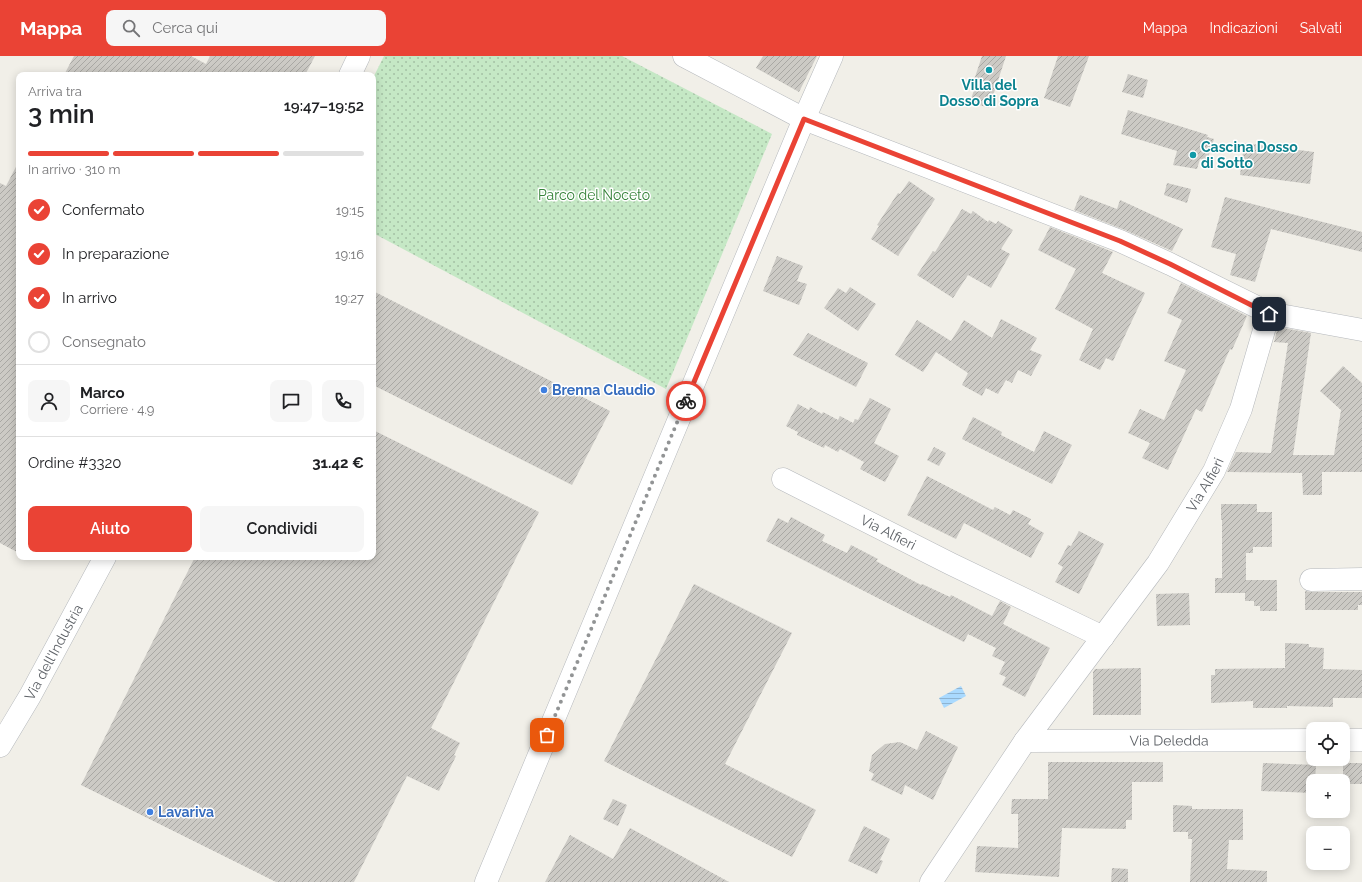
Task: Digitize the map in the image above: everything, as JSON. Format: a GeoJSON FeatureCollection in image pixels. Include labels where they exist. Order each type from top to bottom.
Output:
{"type":"FeatureCollection","features":[{"type":"Feature","properties":{"kind":"street"},"geometry":{"type":"LineString","coordinates":[[351,72],[359,56]]}},
{"type":"Feature","properties":{"kind":"street"},"geometry":{"type":"LineString","coordinates":[[684,56],[804,119],[1120,241],[1170,264],[1269,314],[1362,330]]}},
{"type":"Feature","properties":{"kind":"street"},"geometry":{"type":"LineString","coordinates":[[486,882],[804,119],[832,56]]}},
{"type":"Feature","properties":{"kind":"street","name":"Via Alfieri"},"geometry":{"type":"LineString","coordinates":[[931,882],[1025,741],[1158,563],[1214,471],[1241,410],[1269,314]]}},
{"type":"Feature","properties":{"kind":"street","name":"Via Alfieri"},"geometry":{"type":"LineString","coordinates":[[783,479],[951,564],[1103,637]]}},
{"type":"Feature","properties":{"kind":"street","name":"Via dell'Industria"},"geometry":{"type":"LineString","coordinates":[[0,746],[30,696],[103,560]]}},
{"type":"Feature","properties":{"kind":"street"},"geometry":{"type":"LineString","coordinates":[[1311,580],[1362,579]]}},
{"type":"Feature","properties":{"kind":"street","name":"Via Deledda"},"geometry":{"type":"LineString","coordinates":[[1025,741],[1306,740]]}},
{"type":"Feature","properties":{"kind":"street"},"geometry":{"type":"LineString","coordinates":[[1350,740],[1362,740]]}},
{"type":"Feature","properties":{"kind":"green space","name":"Parco del Noceto"},"geometry":{"type":"Polygon","coordinates":[[[384,56],[622,56],[772,134],[666,389],[376,235],[376,72],[384,56]]]}},
{"type":"Feature","properties":{"kind":"water"},"geometry":{"type":"Polygon","coordinates":[[[961,686],[966,696],[944,708],[939,698],[961,686]]]}},
{"type":"Feature","properties":{"kind":"building"},"geometry":{"type":"Polygon","coordinates":[[[74,56],[191,56],[206,64],[210,56],[315,56],[307,72],[66,72],[74,56]]]}},
{"type":"Feature","properties":{"kind":"building"},"geometry":{"type":"Polygon","coordinates":[[[763,56],[817,56],[799,92],[756,68],[763,56]]]}},
{"type":"Feature","properties":{"kind":"building","name":"Villa del Dosso di Sopra"},"geometry":{"type":"Polygon","coordinates":[[[982,56],[1006,56],[989,108],[970,102],[976,84],[973,83],[982,56]]]}},
{"type":"Feature","properties":{"kind":"building"},"geometry":{"type":"Polygon","coordinates":[[[1058,56],[1089,56],[1070,107],[1044,98],[1058,56]]]}},
{"type":"Feature","properties":{"kind":"building"},"geometry":{"type":"Polygon","coordinates":[[[1128,74],[1148,80],[1143,98],[1122,92],[1128,74]]]}},
{"type":"Feature","properties":{"kind":"building","name":"Cascina Dosso di Sotto"},"geometry":{"type":"Polygon","coordinates":[[[1128,110],[1208,135],[1207,137],[1214,139],[1207,161],[1200,159],[1197,169],[1173,165],[1177,151],[1121,134],[1128,110]]]}},
{"type":"Feature","properties":{"kind":"building"},"geometry":{"type":"Polygon","coordinates":[[[1244,143],[1314,152],[1310,184],[1240,175],[1244,143]]]}},
{"type":"Feature","properties":{"kind":"building"},"geometry":{"type":"Polygon","coordinates":[[[16,167],[16,551],[0,543],[0,183],[6,186],[16,167]]]}},
{"type":"Feature","properties":{"kind":"building"},"geometry":{"type":"Polygon","coordinates":[[[909,181],[935,199],[898,256],[871,239],[879,226],[877,225],[898,193],[900,194],[909,181]]]}},
{"type":"Feature","properties":{"kind":"building"},"geometry":{"type":"Polygon","coordinates":[[[1167,183],[1191,189],[1187,203],[1164,195],[1167,183]]]}},
{"type":"Feature","properties":{"kind":"building"},"geometry":{"type":"Polygon","coordinates":[[[1080,195],[1117,209],[1120,200],[1183,229],[1172,251],[1125,230],[1074,210],[1080,195]]]}},
{"type":"Feature","properties":{"kind":"building"},"geometry":{"type":"Polygon","coordinates":[[[1225,197],[1362,232],[1362,252],[1271,229],[1255,282],[1230,275],[1236,254],[1211,247],[1225,197]]]}},
{"type":"Feature","properties":{"kind":"building"},"geometry":{"type":"Polygon","coordinates":[[[962,209],[971,214],[973,211],[988,222],[989,220],[996,224],[998,221],[1013,230],[1001,249],[1010,254],[991,288],[968,275],[953,298],[917,275],[933,251],[935,252],[962,209]]]}},
{"type":"Feature","properties":{"kind":"building"},"geometry":{"type":"Polygon","coordinates":[[[1050,227],[1113,252],[1102,273],[1145,293],[1113,361],[1106,358],[1100,370],[1079,360],[1093,329],[1055,309],[1076,269],[1038,250],[1050,227]]]}},
{"type":"Feature","properties":{"kind":"building"},"geometry":{"type":"Polygon","coordinates":[[[777,256],[803,266],[797,281],[807,284],[799,305],[763,291],[777,256]]]}},
{"type":"Feature","properties":{"kind":"building"},"geometry":{"type":"Polygon","coordinates":[[[1181,283],[1247,316],[1232,350],[1230,349],[1202,412],[1196,409],[1168,470],[1142,458],[1150,443],[1128,433],[1140,409],[1164,420],[1186,370],[1164,361],[1182,320],[1167,313],[1181,283]]]}},
{"type":"Feature","properties":{"kind":"building"},"geometry":{"type":"Polygon","coordinates":[[[850,287],[876,304],[858,331],[824,308],[838,288],[846,293],[850,287]]]}},
{"type":"Feature","properties":{"kind":"building"},"geometry":{"type":"Polygon","coordinates":[[[376,293],[610,411],[572,485],[376,387],[376,293]]]}},
{"type":"Feature","properties":{"kind":"building"},"geometry":{"type":"Polygon","coordinates":[[[1001,319],[1037,338],[1030,350],[1042,355],[1031,376],[1018,370],[1012,383],[1006,380],[998,394],[986,388],[982,396],[962,385],[968,373],[936,352],[923,372],[895,355],[917,320],[951,341],[964,320],[992,338],[1001,319]]]}},
{"type":"Feature","properties":{"kind":"building"},"geometry":{"type":"Polygon","coordinates":[[[1278,327],[1311,333],[1293,455],[1334,455],[1341,410],[1320,391],[1343,366],[1362,383],[1362,472],[1322,472],[1322,495],[1303,495],[1302,473],[1227,472],[1236,452],[1271,453],[1288,343],[1274,342],[1278,327]]]}},
{"type":"Feature","properties":{"kind":"building"},"geometry":{"type":"Polygon","coordinates":[[[808,333],[868,363],[856,387],[793,355],[808,333]]]}},
{"type":"Feature","properties":{"kind":"building"},"geometry":{"type":"Polygon","coordinates":[[[870,398],[891,409],[874,443],[899,456],[885,482],[860,469],[864,462],[840,449],[838,452],[825,445],[824,448],[797,435],[798,432],[786,426],[798,404],[809,410],[810,407],[822,414],[823,412],[838,420],[840,416],[853,423],[855,419],[858,420],[870,398]]]}},
{"type":"Feature","properties":{"kind":"building"},"geometry":{"type":"Polygon","coordinates":[[[973,417],[1002,432],[1001,435],[1034,452],[1044,431],[1072,445],[1052,484],[962,439],[973,417]]]}},
{"type":"Feature","properties":{"kind":"building"},"geometry":{"type":"Polygon","coordinates":[[[376,431],[539,512],[431,728],[460,743],[454,755],[456,756],[439,791],[407,776],[354,882],[276,882],[81,785],[194,560],[376,560],[376,431]]]}},
{"type":"Feature","properties":{"kind":"building"},"geometry":{"type":"Polygon","coordinates":[[[934,447],[946,453],[939,466],[927,460],[934,447]]]}},
{"type":"Feature","properties":{"kind":"building"},"geometry":{"type":"Polygon","coordinates":[[[927,476],[993,510],[995,507],[1010,515],[1013,510],[1031,519],[1028,524],[1044,533],[1031,558],[964,523],[956,539],[907,515],[927,476]]]}},
{"type":"Feature","properties":{"kind":"building"},"geometry":{"type":"Polygon","coordinates":[[[1221,504],[1257,504],[1257,512],[1272,512],[1272,547],[1253,547],[1253,553],[1246,553],[1246,580],[1277,580],[1277,611],[1260,611],[1260,606],[1254,606],[1254,601],[1245,601],[1245,593],[1215,593],[1215,578],[1222,578],[1221,504]]]}},
{"type":"Feature","properties":{"kind":"building"},"geometry":{"type":"Polygon","coordinates":[[[791,517],[825,535],[822,541],[847,553],[851,545],[878,559],[876,561],[921,585],[922,584],[950,597],[951,595],[992,616],[1000,601],[1011,607],[1003,624],[1050,648],[1025,697],[1002,685],[1006,677],[999,674],[1005,662],[992,656],[996,648],[968,634],[964,642],[766,541],[778,518],[788,523],[791,517]]]}},
{"type":"Feature","properties":{"kind":"building"},"geometry":{"type":"Polygon","coordinates":[[[1079,531],[1104,544],[1079,594],[1055,582],[1063,567],[1058,564],[1068,545],[1071,546],[1079,531]]]}},
{"type":"Feature","properties":{"kind":"building"},"geometry":{"type":"Polygon","coordinates":[[[694,584],[792,633],[725,764],[816,810],[792,857],[604,761],[694,584]]]}},
{"type":"Feature","properties":{"kind":"building"},"geometry":{"type":"Polygon","coordinates":[[[1305,591],[1362,592],[1362,605],[1358,605],[1358,610],[1305,610],[1305,591]]]}},
{"type":"Feature","properties":{"kind":"building"},"geometry":{"type":"Polygon","coordinates":[[[1189,593],[1190,625],[1157,626],[1156,594],[1189,593]]]}},
{"type":"Feature","properties":{"kind":"building"},"geometry":{"type":"Polygon","coordinates":[[[1285,643],[1309,644],[1309,647],[1324,648],[1323,669],[1362,670],[1362,698],[1333,698],[1333,707],[1287,706],[1287,708],[1253,708],[1253,701],[1211,703],[1211,675],[1215,675],[1215,669],[1285,668],[1285,643]]]}},
{"type":"Feature","properties":{"kind":"building"},"geometry":{"type":"Polygon","coordinates":[[[1141,668],[1141,715],[1093,715],[1093,672],[1095,669],[1141,668]]]}},
{"type":"Feature","properties":{"kind":"building"},"geometry":{"type":"Polygon","coordinates":[[[926,731],[958,747],[933,800],[905,785],[902,795],[871,780],[874,774],[869,771],[872,755],[885,744],[900,742],[917,750],[926,731]]]}},
{"type":"Feature","properties":{"kind":"building"},"geometry":{"type":"Polygon","coordinates":[[[1048,762],[1163,762],[1163,782],[1132,782],[1132,820],[1126,820],[1126,829],[1062,828],[1059,877],[975,872],[977,846],[1018,848],[1018,814],[1011,814],[1012,799],[1048,799],[1048,762]]]}},
{"type":"Feature","properties":{"kind":"building"},"geometry":{"type":"Polygon","coordinates":[[[1263,763],[1316,766],[1315,774],[1306,774],[1306,793],[1261,791],[1263,763]]]}},
{"type":"Feature","properties":{"kind":"building"},"geometry":{"type":"Polygon","coordinates":[[[1350,763],[1362,763],[1362,784],[1350,784],[1350,774],[1343,774],[1343,766],[1350,766],[1350,763]]]}},
{"type":"Feature","properties":{"kind":"building"},"geometry":{"type":"Polygon","coordinates":[[[613,799],[627,805],[618,826],[603,819],[613,799]]]}},
{"type":"Feature","properties":{"kind":"building"},"geometry":{"type":"Polygon","coordinates":[[[1173,805],[1192,806],[1192,809],[1243,809],[1243,840],[1229,840],[1227,869],[1267,871],[1267,882],[1190,882],[1192,839],[1188,839],[1188,832],[1173,832],[1173,805]]]}},
{"type":"Feature","properties":{"kind":"building"},"geometry":{"type":"Polygon","coordinates":[[[864,826],[890,839],[880,860],[883,861],[877,874],[848,861],[864,826]]]}},
{"type":"Feature","properties":{"kind":"building"},"geometry":{"type":"Polygon","coordinates":[[[630,828],[729,882],[545,882],[570,835],[613,859],[630,828]]]}},
{"type":"Feature","properties":{"kind":"building"},"geometry":{"type":"Polygon","coordinates":[[[1112,868],[1128,869],[1128,882],[1111,882],[1112,868]]]}},
{"type":"Feature","properties":{"kind":"way so far"},"geometry":{"type":"LineString","coordinates":[[547,735],[686,401]]}},
{"type":"Feature","properties":{"kind":"place","name":"Villa del Dosso di Sopra"},"geometry":{"type":"Point","coordinates":[989,70]}},
{"type":"Feature","properties":{"kind":"place","name":"Cascina Dosso di Sotto"},"geometry":{"type":"Point","coordinates":[1193,155]}},
{"type":"Feature","properties":{"kind":"place","name":"Brenna Claudio"},"geometry":{"type":"Point","coordinates":[544,390]}},
{"type":"Feature","properties":{"kind":"place","name":"Lavariva"},"geometry":{"type":"Point","coordinates":[150,812]}},
{"type":"Feature","properties":{"kind":"route"},"geometry":{"type":"LineString","coordinates":[[686,401],[804,119],[1120,241],[1170,264],[1269,314]]}}]}
